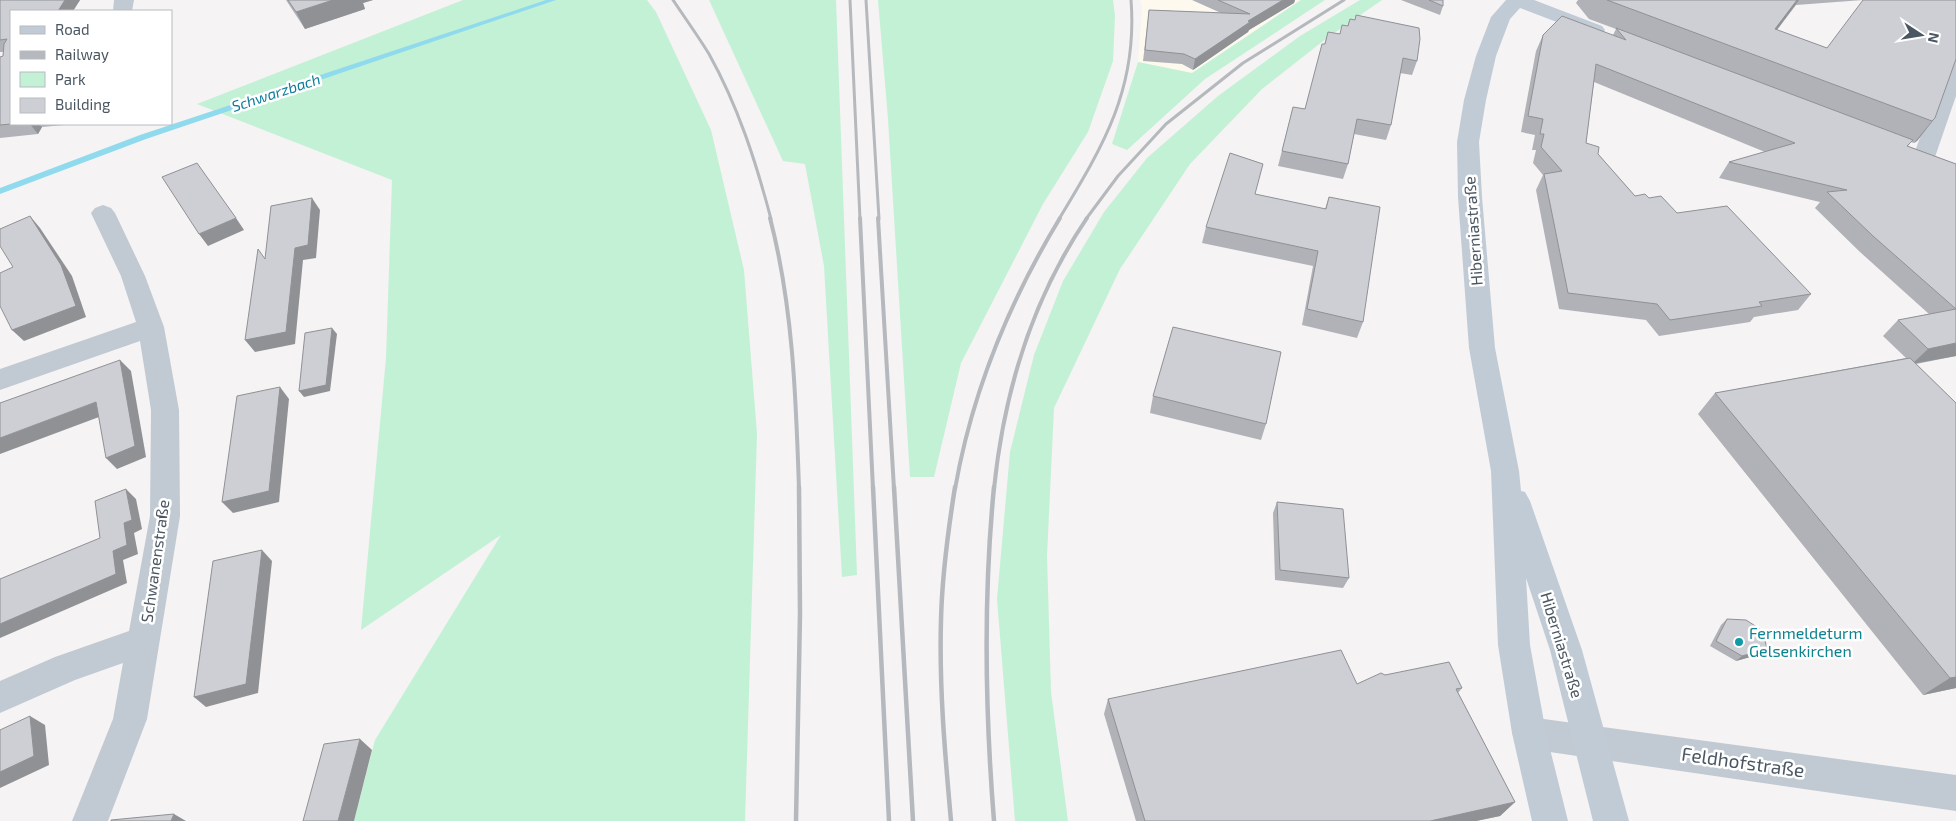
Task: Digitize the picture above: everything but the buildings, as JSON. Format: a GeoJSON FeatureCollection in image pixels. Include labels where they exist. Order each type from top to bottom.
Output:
{"type":"FeatureCollection","features":[{"type":"Feature","properties":{"kind":"main road"},"geometry":{"type":"LineString","coordinates":[[1517,0],[1616,38]]}},
{"type":"Feature","properties":{"kind":"main road","name":"Hiberniastraße"},"geometry":{"type":"LineString","coordinates":[[1517,0],[1501,17],[1486,56],[1475,100],[1468,142],[1470,197],[1482,348],[1505,471],[1514,645],[1529,733],[1550,821]]}},
{"type":"Feature","properties":{"kind":"main road","name":"Hiberniastraße"},"geometry":{"type":"LineString","coordinates":[[1505,471],[1566,650],[1611,821]]}},
{"type":"Feature","properties":{"kind":"street"},"geometry":{"type":"LineString","coordinates":[[1923,156],[1956,66]]}},
{"type":"Feature","properties":{"kind":"street","name":"Schwanenstraße"},"geometry":{"type":"LineString","coordinates":[[90,821],[130,719],[165,516],[165,410],[151,327],[132,276],[102,213]]}},
{"type":"Feature","properties":{"kind":"street"},"geometry":{"type":"LineString","coordinates":[[0,380],[151,327]]}},
{"type":"Feature","properties":{"kind":"street"},"geometry":{"type":"LineString","coordinates":[[0,698],[67,668],[143,641]]}},
{"type":"Feature","properties":{"kind":"street","name":"Feldhofstraße"},"geometry":{"type":"LineString","coordinates":[[1529,733],[1956,793]]}},
{"type":"Feature","properties":{"kind":"shaded area"},"geometry":{"type":"Polygon","coordinates":[[[1140,0],[1300,0],[1192,73],[1138,62],[1142,7],[1140,0]]]}},
{"type":"Feature","properties":{"kind":"green space"},"geometry":{"type":"Polygon","coordinates":[[[463,0],[647,0],[656,12],[711,130],[744,270],[757,434],[745,821],[354,821],[375,740],[501,535],[361,630],[386,358],[392,180],[197,104],[463,0]]]}},
{"type":"Feature","properties":{"kind":"green space"},"geometry":{"type":"Polygon","coordinates":[[[709,0],[836,0],[857,575],[842,577],[824,266],[805,164],[783,161],[709,0]]]}},
{"type":"Feature","properties":{"kind":"green space"},"geometry":{"type":"Polygon","coordinates":[[[878,0],[1113,0],[1115,16],[1113,61],[1088,132],[1043,204],[961,363],[934,477],[910,477],[888,119],[878,0]]]}},
{"type":"Feature","properties":{"kind":"green space"},"geometry":{"type":"Polygon","coordinates":[[[1301,0],[1325,0],[1205,79],[1127,150],[1112,144],[1138,62],[1192,73],[1301,0]]]}},
{"type":"Feature","properties":{"kind":"green space"},"geometry":{"type":"Polygon","coordinates":[[[1360,0],[1382,0],[1327,38],[1262,89],[1190,164],[1120,269],[1054,408],[1047,556],[1051,692],[1068,821],[1015,821],[997,599],[1010,452],[1034,355],[1063,281],[1104,212],[1147,158],[1218,96],[1300,36],[1360,0]]]}},
{"type":"Feature","properties":{"kind":"waterway","name":"Schwarzbach"},"geometry":{"type":"LineString","coordinates":[[0,191],[143,137],[553,0]]}},
{"type":"Feature","properties":{"kind":"railway"},"geometry":{"type":"LineString","coordinates":[[673,0],[709,54],[729,94],[752,155],[771,219]]}},
{"type":"Feature","properties":{"kind":"railway"},"geometry":{"type":"LineString","coordinates":[[850,0],[860,219]]}},
{"type":"Feature","properties":{"kind":"railway"},"geometry":{"type":"LineString","coordinates":[[866,0],[879,219]]}},
{"type":"Feature","properties":{"kind":"railway"},"geometry":{"type":"LineString","coordinates":[[1059,219],[1103,141],[1123,89],[1129,62],[1132,32],[1131,0]]}},
{"type":"Feature","properties":{"kind":"railway"},"geometry":{"type":"LineString","coordinates":[[1086,219],[1118,176],[1166,124],[1243,63],[1344,0]]}},
{"type":"Feature","properties":{"kind":"railway"},"geometry":{"type":"LineString","coordinates":[[770,218],[784,285],[792,352],[799,489]]}},
{"type":"Feature","properties":{"kind":"railway"},"geometry":{"type":"LineString","coordinates":[[860,218],[873,489]]}},
{"type":"Feature","properties":{"kind":"railway"},"geometry":{"type":"LineString","coordinates":[[878,218],[894,489]]}},
{"type":"Feature","properties":{"kind":"railway"},"geometry":{"type":"LineString","coordinates":[[955,489],[971,418],[995,349],[1024,282],[1060,218]]}},
{"type":"Feature","properties":{"kind":"railway"},"geometry":{"type":"LineString","coordinates":[[994,489],[1005,417],[1024,347],[1051,281],[1087,218]]}},
{"type":"Feature","properties":{"kind":"railway"},"geometry":{"type":"LineString","coordinates":[[796,821],[800,614],[799,487]]}},
{"type":"Feature","properties":{"kind":"railway"},"geometry":{"type":"LineString","coordinates":[[873,487],[889,821]]}},
{"type":"Feature","properties":{"kind":"railway"},"geometry":{"type":"LineString","coordinates":[[894,487],[913,821]]}},
{"type":"Feature","properties":{"kind":"railway"},"geometry":{"type":"LineString","coordinates":[[951,821],[943,721],[941,645],[944,570],[955,487]]}},
{"type":"Feature","properties":{"kind":"railway"},"geometry":{"type":"LineString","coordinates":[[994,487],[990,529],[986,654],[994,821]]}},
{"type":"Feature","properties":{"kind":"place","name":"Fernmeldeturm Gelsenkirchen"},"geometry":{"type":"Point","coordinates":[1739,642]}}]}
